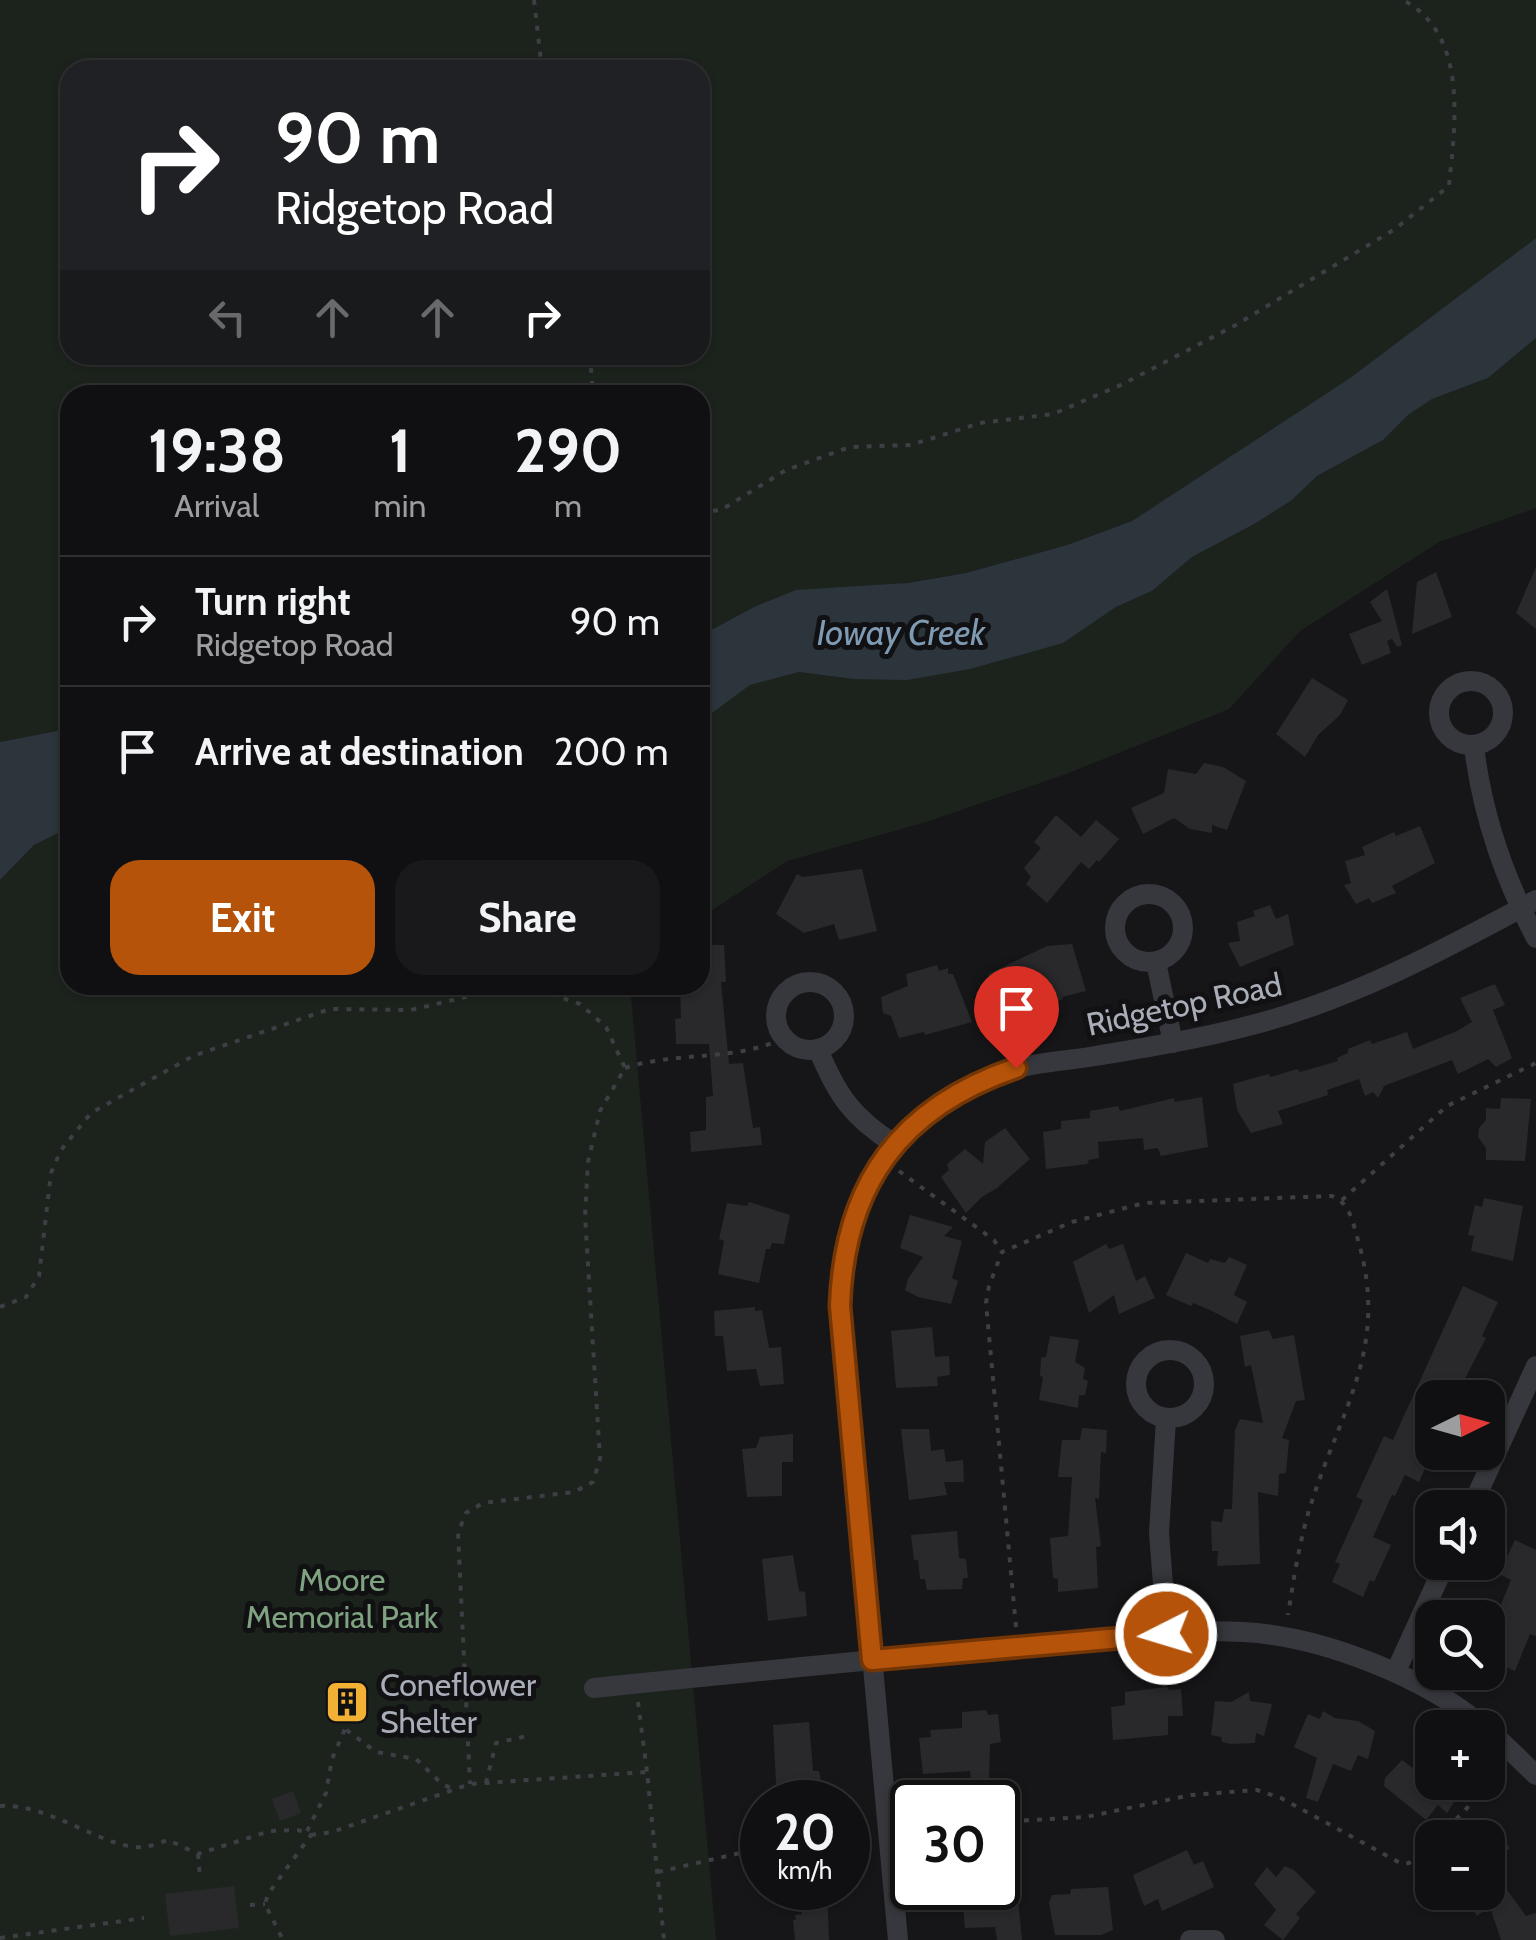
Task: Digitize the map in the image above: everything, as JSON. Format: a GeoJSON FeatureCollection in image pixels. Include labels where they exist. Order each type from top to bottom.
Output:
{"type":"FeatureCollection","features":[{"type":"Feature","properties":{"kind":"street"},"geometry":{"type":"LineString","coordinates":[[1474,746],[1480,792],[1528,904],[1536,938]]}},
{"type":"Feature","properties":{"kind":"street","name":"Ridgetop Road"},"geometry":{"type":"LineString","coordinates":[[898,1940],[840,1306],[841,1267],[852,1221],[870,1178],[888,1152],[922,1117],[977,1081],[1016,1068],[1172,1043],[1255,1024],[1385,978],[1528,904]]}},
{"type":"Feature","properties":{"kind":"street"},"geometry":{"type":"LineString","coordinates":[[1156,962],[1172,1043]]}},
{"type":"Feature","properties":{"kind":"street"},"geometry":{"type":"LineString","coordinates":[[804,982],[816,982],[836,993],[845,1015],[838,1037],[818,1049],[800,1048],[784,1038],[776,1016],[784,994],[804,982]]}},
{"type":"Feature","properties":{"kind":"street"},"geometry":{"type":"LineString","coordinates":[[818,1049],[836,1091],[888,1152]]}},
{"type":"Feature","properties":{"kind":"street"},"geometry":{"type":"LineString","coordinates":[[1479,1490],[1536,1366]]}},
{"type":"Feature","properties":{"kind":"street"},"geometry":{"type":"LineString","coordinates":[[1166,1419],[1159,1533],[1166,1634]]}},
{"type":"Feature","properties":{"kind":"street"},"geometry":{"type":"LineString","coordinates":[[1396,1671],[1438,1580]]}},
{"type":"Feature","properties":{"kind":"street"},"geometry":{"type":"LineString","coordinates":[[594,1688],[1166,1634],[1243,1632],[1302,1641],[1396,1671],[1465,1710]]}},
{"type":"Feature","properties":{"kind":"street"},"geometry":{"type":"LineString","coordinates":[[1505,1745],[1536,1775]]}},
{"type":"Feature","properties":{"kind":"street"},"geometry":{"type":"LineString","coordinates":[[1190,1940],[1214,1940]]}},
{"type":"Feature","properties":{"kind":"path"},"geometry":{"type":"LineString","coordinates":[[534,0],[541,60]]}},
{"type":"Feature","properties":{"kind":"path"},"geometry":{"type":"LineString","coordinates":[[710,511],[721,510],[786,470],[850,448],[911,445],[980,422],[1053,414],[1123,384],[1234,326],[1394,229],[1449,186],[1456,107],[1445,44],[1420,9],[1403,0]]}},
{"type":"Feature","properties":{"kind":"path"},"geometry":{"type":"LineString","coordinates":[[0,1307],[26,1297],[39,1276],[52,1172],[62,1150],[92,1113],[193,1056],[330,1009],[411,1010],[475,995]]}},
{"type":"Feature","properties":{"kind":"path"},"geometry":{"type":"LineString","coordinates":[[554,995],[580,1004],[606,1027],[625,1068]]}},
{"type":"Feature","properties":{"kind":"path"},"geometry":{"type":"LineString","coordinates":[[470,1784],[458,1534],[466,1513],[483,1503],[574,1492],[594,1482],[600,1459],[585,1216],[588,1162],[600,1111],[625,1068],[654,1059],[760,1050],[784,1038]]}},
{"type":"Feature","properties":{"kind":"path"},"geometry":{"type":"LineString","coordinates":[[1342,1200],[1447,1106],[1536,1063]]}},
{"type":"Feature","properties":{"kind":"path"},"geometry":{"type":"LineString","coordinates":[[888,1152],[994,1240],[1002,1252]]}},
{"type":"Feature","properties":{"kind":"path"},"geometry":{"type":"LineString","coordinates":[[1018,1647],[986,1303],[1002,1252],[1072,1222],[1144,1204],[1332,1196],[1342,1200],[1351,1217],[1367,1271],[1370,1326],[1339,1434],[1312,1500],[1284,1638]]}},
{"type":"Feature","properties":{"kind":"path"},"geometry":{"type":"LineString","coordinates":[[635,1684],[648,1772],[664,1940]]}},
{"type":"Feature","properties":{"kind":"path"},"geometry":{"type":"LineString","coordinates":[[342,1718],[346,1729],[383,1755],[400,1755],[423,1763],[441,1784],[454,1790]]}},
{"type":"Feature","properties":{"kind":"path"},"geometry":{"type":"LineString","coordinates":[[284,1940],[265,1904],[308,1834],[346,1729]]}},
{"type":"Feature","properties":{"kind":"path"},"geometry":{"type":"LineString","coordinates":[[486,1783],[496,1743],[528,1736]]}},
{"type":"Feature","properties":{"kind":"path"},"geometry":{"type":"LineString","coordinates":[[1456,1820],[1518,1756]]}},
{"type":"Feature","properties":{"kind":"path"},"geometry":{"type":"LineString","coordinates":[[0,1806],[40,1811],[126,1845],[145,1847],[168,1840],[198,1854],[270,1831],[332,1832],[470,1784],[648,1772]]}},
{"type":"Feature","properties":{"kind":"path"},"geometry":{"type":"LineString","coordinates":[[1020,1821],[1086,1817],[1191,1795],[1257,1790],[1281,1798],[1402,1864],[1415,1857]]}},
{"type":"Feature","properties":{"kind":"path"},"geometry":{"type":"LineString","coordinates":[[658,1872],[740,1853]]}},
{"type":"Feature","properties":{"kind":"path"},"geometry":{"type":"LineString","coordinates":[[198,1854],[200,1878]]}},
{"type":"Feature","properties":{"kind":"path"},"geometry":{"type":"LineString","coordinates":[[250,1905],[265,1904]]}},
{"type":"Feature","properties":{"kind":"path"},"geometry":{"type":"LineString","coordinates":[[0,1938],[144,1918]]}},
{"type":"Feature","properties":{"kind":"green space"},"geometry":{"type":"Polygon","coordinates":[[[0,0],[1536,0],[1536,238],[1350,378],[1132,521],[1067,545],[966,573],[754,607],[710,631],[710,385],[60,385],[60,731],[0,742],[0,0]]]}},
{"type":"Feature","properties":{"kind":"green space"},"geometry":{"type":"Polygon","coordinates":[[[1536,338],[1536,508],[1439,542],[1300,631],[1229,709],[1066,774],[926,822],[787,861],[710,911],[710,715],[750,685],[799,672],[853,679],[1063,643],[1116,607],[1152,591],[1192,557],[1292,500],[1317,476],[1383,440],[1408,415],[1432,399],[1488,378],[1536,338]]]}},
{"type":"Feature","properties":{"kind":"green space","name":"Moore Memorial Park"},"geometry":{"type":"Polygon","coordinates":[[[60,832],[60,995],[631,995],[716,1940],[0,1940],[0,880],[34,845],[60,832]]]}},
{"type":"Feature","properties":{"kind":"water","name":"Ioway Creek"},"geometry":{"type":"Polygon","coordinates":[[[1536,238],[1536,338],[1488,378],[1432,399],[1408,415],[1383,440],[1317,476],[1292,500],[1192,557],[1152,591],[1116,607],[1063,643],[970,669],[907,680],[799,672],[750,685],[710,715],[710,631],[754,607],[796,590],[907,583],[966,573],[1067,545],[1132,521],[1350,378],[1536,238]]]}},
{"type":"Feature","properties":{"kind":"water"},"geometry":{"type":"Polygon","coordinates":[[[60,731],[60,832],[34,845],[0,880],[0,742],[60,731]]]}},
{"type":"Feature","properties":{"kind":"building"},"geometry":{"type":"Polygon","coordinates":[[[1536,567],[1536,629],[1516,613],[1536,567]]]}},
{"type":"Feature","properties":{"kind":"building"},"geometry":{"type":"Polygon","coordinates":[[[1436,572],[1452,617],[1412,634],[1417,582],[1436,572]]]}},
{"type":"Feature","properties":{"kind":"building"},"geometry":{"type":"Polygon","coordinates":[[[1387,589],[1402,645],[1397,647],[1392,639],[1387,641],[1391,653],[1362,665],[1349,634],[1382,621],[1370,602],[1387,589]]]}},
{"type":"Feature","properties":{"kind":"building"},"geometry":{"type":"Polygon","coordinates":[[[1312,678],[1348,700],[1305,757],[1276,734],[1312,678]]]}},
{"type":"Feature","properties":{"kind":"building"},"geometry":{"type":"Polygon","coordinates":[[[1204,763],[1223,767],[1246,781],[1227,830],[1212,825],[1212,833],[1190,829],[1174,818],[1143,834],[1131,808],[1164,793],[1168,769],[1196,774],[1204,763]]]}},
{"type":"Feature","properties":{"kind":"building"},"geometry":{"type":"Polygon","coordinates":[[[1056,815],[1081,837],[1096,820],[1119,839],[1089,869],[1081,862],[1047,903],[1026,884],[1031,877],[1024,868],[1041,848],[1034,842],[1056,815]]]}},
{"type":"Feature","properties":{"kind":"building"},"geometry":{"type":"Polygon","coordinates":[[[1420,826],[1435,863],[1392,886],[1396,893],[1372,903],[1369,898],[1356,904],[1344,885],[1351,883],[1345,861],[1365,855],[1362,847],[1394,832],[1396,836],[1420,826]]]}},
{"type":"Feature","properties":{"kind":"building"},"geometry":{"type":"Polygon","coordinates":[[[862,869],[877,931],[839,940],[834,924],[804,933],[776,914],[797,874],[803,877],[862,869]]]}},
{"type":"Feature","properties":{"kind":"building"},"geometry":{"type":"Polygon","coordinates":[[[1270,905],[1276,919],[1288,914],[1294,945],[1240,967],[1228,943],[1240,941],[1237,922],[1270,905]]]}},
{"type":"Feature","properties":{"kind":"building"},"geometry":{"type":"Polygon","coordinates":[[[1072,944],[1086,991],[1044,1006],[1040,995],[1027,999],[1025,989],[993,995],[988,974],[1047,946],[1072,944]]]}},
{"type":"Feature","properties":{"kind":"building"},"geometry":{"type":"Polygon","coordinates":[[[710,945],[724,945],[726,982],[721,982],[729,1064],[743,1063],[753,1128],[760,1127],[762,1145],[691,1152],[690,1132],[706,1130],[706,1097],[713,1096],[709,1044],[676,1044],[675,1019],[681,1018],[680,995],[710,995],[710,945]]]}},
{"type":"Feature","properties":{"kind":"building"},"geometry":{"type":"Polygon","coordinates":[[[937,965],[939,971],[948,968],[948,974],[953,974],[972,1022],[899,1038],[891,1016],[883,1013],[881,997],[908,986],[906,974],[937,965]]]}},
{"type":"Feature","properties":{"kind":"building"},"geometry":{"type":"Polygon","coordinates":[[[1495,984],[1505,1005],[1493,1010],[1512,1058],[1496,1067],[1488,1059],[1458,1074],[1452,1060],[1384,1086],[1378,1098],[1373,1092],[1365,1096],[1359,1079],[1327,1090],[1328,1095],[1278,1111],[1283,1124],[1251,1133],[1237,1110],[1233,1084],[1338,1061],[1348,1049],[1370,1040],[1372,1044],[1407,1032],[1413,1049],[1457,1031],[1472,1022],[1460,998],[1495,984]]]}},
{"type":"Feature","properties":{"kind":"building"},"geometry":{"type":"Polygon","coordinates":[[[1202,1097],[1208,1147],[1161,1156],[1158,1148],[1144,1150],[1143,1138],[1098,1142],[1099,1158],[1087,1164],[1046,1169],[1043,1132],[1061,1129],[1061,1121],[1090,1118],[1090,1111],[1118,1106],[1120,1111],[1174,1098],[1175,1102],[1202,1097]]]}},
{"type":"Feature","properties":{"kind":"building"},"geometry":{"type":"Polygon","coordinates":[[[1501,1098],[1531,1099],[1525,1161],[1486,1160],[1479,1128],[1486,1120],[1486,1108],[1500,1109],[1501,1098]]]}},
{"type":"Feature","properties":{"kind":"building"},"geometry":{"type":"Polygon","coordinates":[[[1005,1128],[1030,1159],[966,1213],[941,1177],[949,1170],[947,1164],[965,1149],[983,1164],[985,1142],[1005,1128]]]}},
{"type":"Feature","properties":{"kind":"building"},"geometry":{"type":"Polygon","coordinates":[[[1484,1198],[1523,1206],[1513,1261],[1471,1251],[1474,1236],[1468,1235],[1475,1205],[1482,1207],[1484,1198]]]}},
{"type":"Feature","properties":{"kind":"building"},"geometry":{"type":"Polygon","coordinates":[[[749,1202],[790,1215],[784,1244],[772,1243],[766,1249],[759,1283],[718,1274],[724,1241],[719,1239],[727,1203],[747,1206],[749,1202]]]}},
{"type":"Feature","properties":{"kind":"building"},"geometry":{"type":"Polygon","coordinates":[[[910,1215],[953,1227],[944,1236],[962,1241],[952,1278],[958,1281],[951,1304],[905,1290],[923,1257],[900,1248],[910,1215]]]}},
{"type":"Feature","properties":{"kind":"building"},"geometry":{"type":"Polygon","coordinates":[[[1106,1244],[1109,1249],[1123,1244],[1136,1281],[1145,1276],[1155,1298],[1119,1314],[1114,1295],[1089,1313],[1073,1262],[1106,1244]]]}},
{"type":"Feature","properties":{"kind":"building"},"geometry":{"type":"Polygon","coordinates":[[[1186,1253],[1208,1263],[1210,1259],[1225,1263],[1229,1257],[1247,1265],[1234,1295],[1247,1302],[1237,1324],[1166,1295],[1186,1253]]]}},
{"type":"Feature","properties":{"kind":"building"},"geometry":{"type":"Polygon","coordinates":[[[1463,1286],[1498,1302],[1482,1336],[1486,1338],[1464,1380],[1420,1380],[1463,1286]]]}},
{"type":"Feature","properties":{"kind":"building"},"geometry":{"type":"Polygon","coordinates":[[[755,1307],[755,1311],[762,1310],[769,1348],[781,1347],[784,1384],[760,1386],[756,1369],[727,1371],[723,1336],[715,1336],[714,1311],[755,1307]]]}},
{"type":"Feature","properties":{"kind":"building"},"geometry":{"type":"Polygon","coordinates":[[[932,1327],[935,1357],[949,1356],[950,1375],[937,1377],[938,1386],[896,1388],[891,1331],[932,1327]]]}},
{"type":"Feature","properties":{"kind":"building"},"geometry":{"type":"Polygon","coordinates":[[[1269,1330],[1273,1339],[1294,1335],[1305,1400],[1296,1401],[1282,1438],[1289,1440],[1286,1473],[1279,1474],[1278,1496],[1258,1492],[1260,1564],[1217,1566],[1211,1521],[1222,1522],[1224,1509],[1232,1509],[1235,1430],[1240,1419],[1263,1423],[1251,1365],[1245,1367],[1240,1336],[1269,1330]]]}},
{"type":"Feature","properties":{"kind":"building"},"geometry":{"type":"Polygon","coordinates":[[[1050,1336],[1079,1340],[1075,1362],[1085,1368],[1083,1379],[1088,1381],[1085,1395],[1079,1395],[1078,1408],[1039,1400],[1041,1358],[1046,1357],[1050,1336]]]}},
{"type":"Feature","properties":{"kind":"building"},"geometry":{"type":"Polygon","coordinates":[[[1415,1392],[1415,1470],[1424,1470],[1419,1482],[1405,1475],[1395,1496],[1392,1495],[1373,1537],[1391,1545],[1363,1597],[1332,1582],[1340,1564],[1335,1562],[1363,1500],[1356,1497],[1384,1436],[1393,1440],[1415,1392]]]}},
{"type":"Feature","properties":{"kind":"building"},"geometry":{"type":"Polygon","coordinates":[[[1082,1428],[1107,1430],[1106,1453],[1101,1452],[1099,1499],[1095,1498],[1101,1546],[1096,1547],[1098,1588],[1058,1592],[1050,1538],[1068,1536],[1072,1477],[1058,1477],[1062,1440],[1080,1440],[1082,1428]]]}},
{"type":"Feature","properties":{"kind":"building"},"geometry":{"type":"Polygon","coordinates":[[[901,1429],[929,1429],[931,1451],[944,1449],[946,1462],[963,1460],[964,1482],[944,1482],[947,1495],[909,1500],[901,1429]]]}},
{"type":"Feature","properties":{"kind":"building"},"geometry":{"type":"Polygon","coordinates":[[[793,1434],[793,1462],[782,1462],[782,1496],[747,1497],[742,1449],[756,1448],[760,1437],[793,1434]]]}},
{"type":"Feature","properties":{"kind":"building"},"geometry":{"type":"Polygon","coordinates":[[[957,1531],[959,1558],[966,1559],[968,1578],[963,1578],[962,1589],[927,1590],[925,1579],[920,1579],[918,1560],[914,1560],[911,1535],[957,1531]]]}},
{"type":"Feature","properties":{"kind":"building"},"geometry":{"type":"Polygon","coordinates":[[[1515,1540],[1536,1550],[1536,1636],[1530,1634],[1515,1671],[1505,1667],[1503,1600],[1511,1580],[1505,1577],[1505,1561],[1515,1540]]]}},
{"type":"Feature","properties":{"kind":"building"},"geometry":{"type":"Polygon","coordinates":[[[793,1555],[799,1591],[805,1592],[807,1616],[768,1621],[762,1559],[793,1555]]]}},
{"type":"Feature","properties":{"kind":"building","name":"Coneflower Shelter"},"geometry":{"type":"Polygon","coordinates":[[[357,1685],[361,1716],[337,1718],[334,1687],[357,1685]]]}},
{"type":"Feature","properties":{"kind":"building"},"geometry":{"type":"Polygon","coordinates":[[[1181,1689],[1183,1716],[1168,1716],[1168,1735],[1113,1740],[1111,1707],[1125,1705],[1125,1692],[1181,1689]]]}},
{"type":"Feature","properties":{"kind":"building"},"geometry":{"type":"Polygon","coordinates":[[[1249,1692],[1250,1701],[1272,1704],[1264,1736],[1256,1733],[1255,1743],[1231,1744],[1211,1735],[1215,1701],[1231,1702],[1249,1692]]]}},
{"type":"Feature","properties":{"kind":"building"},"geometry":{"type":"Polygon","coordinates":[[[986,1710],[988,1715],[998,1714],[1001,1742],[990,1744],[989,1778],[971,1780],[970,1771],[923,1774],[919,1738],[931,1737],[930,1730],[962,1728],[962,1712],[986,1710]]]}},
{"type":"Feature","properties":{"kind":"building"},"geometry":{"type":"Polygon","coordinates":[[[1323,1711],[1335,1718],[1358,1721],[1375,1731],[1368,1759],[1358,1755],[1351,1771],[1333,1764],[1318,1802],[1306,1798],[1317,1758],[1294,1747],[1308,1714],[1320,1719],[1323,1711]]]}},
{"type":"Feature","properties":{"kind":"building"},"geometry":{"type":"Polygon","coordinates":[[[809,1722],[813,1771],[819,1771],[821,1780],[776,1780],[773,1725],[809,1722]]]}},
{"type":"Feature","properties":{"kind":"building"},"geometry":{"type":"Polygon","coordinates":[[[1402,1760],[1415,1769],[1415,1800],[1455,1800],[1447,1813],[1438,1805],[1426,1820],[1384,1786],[1385,1778],[1402,1760]]]}},
{"type":"Feature","properties":{"kind":"building"},"geometry":{"type":"Polygon","coordinates":[[[293,1791],[301,1813],[280,1821],[272,1799],[293,1791]]]}},
{"type":"Feature","properties":{"kind":"building"},"geometry":{"type":"Polygon","coordinates":[[[1187,1850],[1194,1865],[1203,1861],[1214,1887],[1162,1911],[1158,1899],[1144,1906],[1133,1875],[1187,1850]]]}},
{"type":"Feature","properties":{"kind":"building"},"geometry":{"type":"Polygon","coordinates":[[[1285,1866],[1316,1892],[1296,1914],[1300,1918],[1283,1940],[1264,1925],[1276,1910],[1254,1884],[1267,1867],[1276,1877],[1285,1866]]]}},
{"type":"Feature","properties":{"kind":"building"},"geometry":{"type":"Polygon","coordinates":[[[234,1886],[239,1928],[170,1936],[165,1894],[234,1886]]]}},
{"type":"Feature","properties":{"kind":"building"},"geometry":{"type":"Polygon","coordinates":[[[1108,1887],[1113,1930],[1101,1935],[1055,1935],[1049,1903],[1052,1895],[1070,1894],[1071,1889],[1108,1887]]]}},
{"type":"Feature","properties":{"kind":"building"},"geometry":{"type":"Polygon","coordinates":[[[1505,1887],[1526,1916],[1536,1913],[1536,1940],[1501,1940],[1491,1910],[1505,1910],[1505,1887]]]}},
{"type":"Feature","properties":{"kind":"building"},"geometry":{"type":"Polygon","coordinates":[[[802,1910],[828,1910],[829,1940],[795,1940],[793,1920],[795,1915],[802,1914],[802,1910]]]}},
{"type":"Feature","properties":{"kind":"building"},"geometry":{"type":"Polygon","coordinates":[[[963,1910],[1019,1910],[1022,1940],[997,1940],[995,1927],[965,1928],[963,1910]]]}},
{"type":"Feature","properties":{"kind":"place","name":"Coneflower Shelter"},"geometry":{"type":"Point","coordinates":[347,1702]}},
{"type":"Feature","properties":{"kind":"route"},"geometry":{"type":"LineString","coordinates":[[1016,1068],[977,1081],[922,1117],[894,1144],[870,1178],[852,1221],[841,1267],[840,1306],[872,1660],[1166,1634]]}}]}
